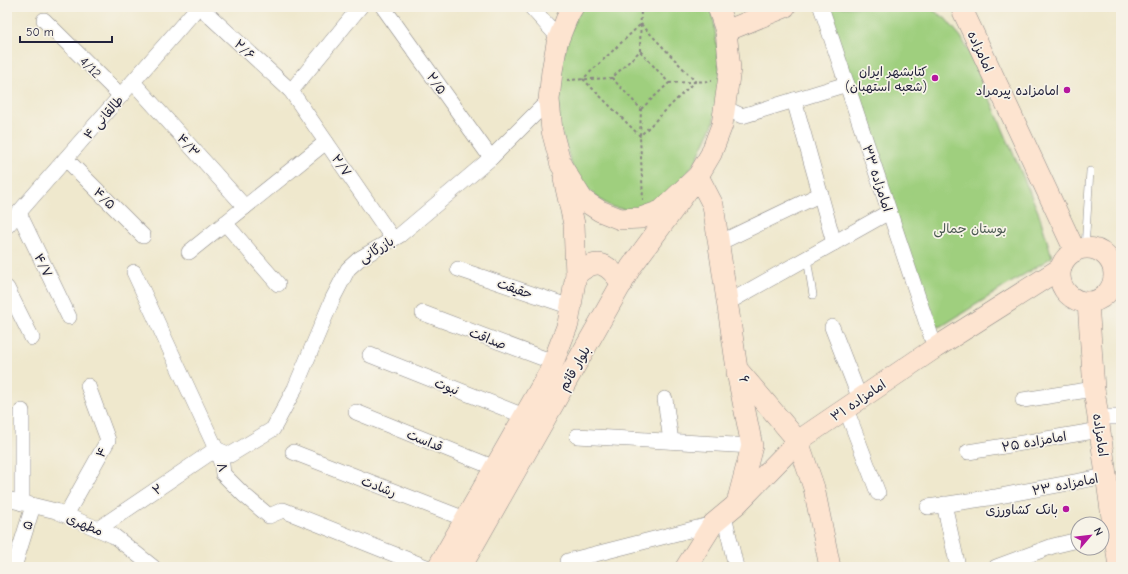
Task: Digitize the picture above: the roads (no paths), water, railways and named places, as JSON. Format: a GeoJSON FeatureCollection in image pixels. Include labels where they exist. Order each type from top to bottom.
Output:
{"type":"FeatureCollection","features":[{"type":"Feature","properties":{"kind":"main road"},"geometry":{"type":"LineString","coordinates":[[573,7],[568,15],[559,38],[550,90],[552,131],[561,165],[583,200],[600,211],[620,219],[646,217],[661,211],[698,176],[711,154],[722,126],[730,69],[726,30],[718,7]]}},
{"type":"Feature","properties":{"kind":"main road"},"geometry":{"type":"LineString","coordinates":[[946,7],[965,16]]}},
{"type":"Feature","properties":{"kind":"main road"},"geometry":{"type":"LineString","coordinates":[[726,30],[778,8]]}},
{"type":"Feature","properties":{"kind":"main road","name":"امامزاده"},"geometry":{"type":"LineString","coordinates":[[965,16],[1080,249]]}},
{"type":"Feature","properties":{"kind":"main road","name":"بلوار قائم"},"geometry":{"type":"LineString","coordinates":[[438,567],[549,373],[568,324],[576,275],[574,224],[561,165]]}},
{"type":"Feature","properties":{"kind":"main road","name":"بلوار قائم"},"geometry":{"type":"LineString","coordinates":[[461,567],[631,267],[698,176]]}},
{"type":"Feature","properties":{"kind":"main road","name":"۶"},"geometry":{"type":"LineString","coordinates":[[698,176],[713,205],[737,369],[798,442],[814,488],[830,567]]}},
{"type":"Feature","properties":{"kind":"main road"},"geometry":{"type":"LineString","coordinates":[[1080,249],[1100,252],[1106,256],[1117,271],[1108,292],[1103,298],[1096,301],[1080,301],[1072,298],[1066,292],[1062,284],[1060,276],[1061,268],[1066,258],[1080,249]]}},
{"type":"Feature","properties":{"kind":"main road"},"geometry":{"type":"LineString","coordinates":[[576,275],[585,267],[595,263],[604,265],[612,270],[622,284]]}},
{"type":"Feature","properties":{"kind":"main road","name":"امامزاده ۳۱"},"geometry":{"type":"LineString","coordinates":[[686,567],[725,514],[798,442],[935,348],[1061,268]]}},
{"type":"Feature","properties":{"kind":"main road","name":"امامزاده"},"geometry":{"type":"LineString","coordinates":[[1088,302],[1094,389],[1106,476],[1107,516]]}},
{"type":"Feature","properties":{"kind":"main road"},"geometry":{"type":"LineString","coordinates":[[725,514],[752,446],[737,369]]}},
{"type":"Feature","properties":{"kind":"main road","name":"امامزاده"},"geometry":{"type":"LineString","coordinates":[[1110,540],[1119,567]]}},
{"type":"Feature","properties":{"kind":"street","name":"طالقانی ۴"},"geometry":{"type":"LineString","coordinates":[[7,226],[199,7]]}},
{"type":"Feature","properties":{"kind":"street","name":"۲/۶"},"geometry":{"type":"LineString","coordinates":[[199,7],[291,91]]}},
{"type":"Feature","properties":{"kind":"street"},"geometry":{"type":"LineString","coordinates":[[291,91],[360,7]]}},
{"type":"Feature","properties":{"kind":"street","name":"۲/۵"},"geometry":{"type":"LineString","coordinates":[[383,7],[490,158]]}},
{"type":"Feature","properties":{"kind":"street"},"geometry":{"type":"LineString","coordinates":[[531,7],[559,38]]}},
{"type":"Feature","properties":{"kind":"street","name":"امامزاده ۳۳"},"geometry":{"type":"LineString","coordinates":[[821,7],[935,348]]}},
{"type":"Feature","properties":{"kind":"street","name":"4/12"},"geometry":{"type":"LineString","coordinates":[[44,20],[121,96]]}},
{"type":"Feature","properties":{"kind":"street","name":"۴/۳"},"geometry":{"type":"LineString","coordinates":[[133,82],[245,207]]}},
{"type":"Feature","properties":{"kind":"street"},"geometry":{"type":"LineString","coordinates":[[725,108],[742,116],[847,84]]}},
{"type":"Feature","properties":{"kind":"street","name":"بازرگانی"},"geometry":{"type":"LineString","coordinates":[[216,449],[230,455],[273,430],[295,388],[333,298],[348,269],[359,259],[400,235],[490,158],[550,90]]}},
{"type":"Feature","properties":{"kind":"street","name":"۲/۷"},"geometry":{"type":"LineString","coordinates":[[291,91],[394,239]]}},
{"type":"Feature","properties":{"kind":"street"},"geometry":{"type":"LineString","coordinates":[[794,100],[834,243]]}},
{"type":"Feature","properties":{"kind":"street"},"geometry":{"type":"LineString","coordinates":[[189,252],[326,142]]}},
{"type":"Feature","properties":{"kind":"street","name":"۴/۵"},"geometry":{"type":"LineString","coordinates":[[66,159],[143,236]]}},
{"type":"Feature","properties":{"kind":"street"},"geometry":{"type":"LineString","coordinates":[[718,243],[821,194]]}},
{"type":"Feature","properties":{"kind":"street"},"geometry":{"type":"LineString","coordinates":[[727,303],[889,212]]}},
{"type":"Feature","properties":{"kind":"street","name":"۴/۷"},"geometry":{"type":"LineString","coordinates":[[19,213],[69,316]]}},
{"type":"Feature","properties":{"kind":"street"},"geometry":{"type":"LineString","coordinates":[[225,223],[278,284]]}},
{"type":"Feature","properties":{"kind":"street","name":"حقیقت"},"geometry":{"type":"LineString","coordinates":[[458,269],[571,307]]}},
{"type":"Feature","properties":{"kind":"street","name":"۸"},"geometry":{"type":"LineString","coordinates":[[134,272],[216,449],[222,465],[223,474],[244,495],[269,516],[283,510],[426,567]]}},
{"type":"Feature","properties":{"kind":"street"},"geometry":{"type":"LineString","coordinates":[[7,288],[32,338]]}},
{"type":"Feature","properties":{"kind":"street","name":"صداقت"},"geometry":{"type":"LineString","coordinates":[[422,313],[553,362]]}},
{"type":"Feature","properties":{"kind":"street"},"geometry":{"type":"LineString","coordinates":[[832,327],[878,493]]}},
{"type":"Feature","properties":{"kind":"street","name":"نبوت"},"geometry":{"type":"LineString","coordinates":[[370,355],[524,416]]}},
{"type":"Feature","properties":{"kind":"street","name":"۴"},"geometry":{"type":"LineString","coordinates":[[66,516],[108,440],[88,386]]}},
{"type":"Feature","properties":{"kind":"street"},"geometry":{"type":"LineString","coordinates":[[1023,400],[1094,389]]}},
{"type":"Feature","properties":{"kind":"street"},"geometry":{"type":"LineString","coordinates":[[665,399],[671,441]]}},
{"type":"Feature","properties":{"kind":"street"},"geometry":{"type":"LineString","coordinates":[[22,411],[28,504]]}},
{"type":"Feature","properties":{"kind":"street","name":"قداست"},"geometry":{"type":"LineString","coordinates":[[356,412],[495,468]]}},
{"type":"Feature","properties":{"kind":"street","name":"امامزاده ۲۵"},"geometry":{"type":"LineString","coordinates":[[968,452],[1099,424],[1121,417]]}},
{"type":"Feature","properties":{"kind":"street"},"geometry":{"type":"LineString","coordinates":[[578,436],[752,446]]}},
{"type":"Feature","properties":{"kind":"street","name":"۲"},"geometry":{"type":"LineString","coordinates":[[98,529],[216,449]]}},
{"type":"Feature","properties":{"kind":"street","name":"رشادت"},"geometry":{"type":"LineString","coordinates":[[293,452],[465,519]]}},
{"type":"Feature","properties":{"kind":"street","name":"امامزاده ۲۳"},"geometry":{"type":"LineString","coordinates":[[928,507],[996,497],[1106,476]]}},
{"type":"Feature","properties":{"kind":"street","name":"مطهری"},"geometry":{"type":"LineString","coordinates":[[7,499],[56,511],[114,536],[153,567]]}},
{"type":"Feature","properties":{"kind":"street","name":"۵"},"geometry":{"type":"LineString","coordinates":[[14,567],[28,504]]}},
{"type":"Feature","properties":{"kind":"street"},"geometry":{"type":"LineString","coordinates":[[944,504],[958,567]]}},
{"type":"Feature","properties":{"kind":"street"},"geometry":{"type":"LineString","coordinates":[[568,561],[725,514],[736,567]]}},
{"type":"Feature","properties":{"kind":"street"},"geometry":{"type":"LineString","coordinates":[[996,567],[1053,546],[1070,542]]}},
{"type":"Feature","properties":{"kind":"lane"},"geometry":{"type":"LineString","coordinates":[[1080,249],[1090,172]]}},
{"type":"Feature","properties":{"kind":"lane"},"geometry":{"type":"LineString","coordinates":[[807,258],[813,295]]}},
{"type":"Feature","properties":{"kind":"place","name":"کتابشهر ایران (شعبه استهبان)"},"geometry":{"type":"Point","coordinates":[935,78]}},
{"type":"Feature","properties":{"kind":"place","name":"امامزاده پیرمراد"},"geometry":{"type":"Point","coordinates":[1067,90]}},
{"type":"Feature","properties":{"kind":"place","name":"بانک کشاورزی"},"geometry":{"type":"Point","coordinates":[1066,509]}},
{"type":"Feature","properties":{"kind":"park label","name":"بوستان جمالی"},"geometry":{"type":"Point","coordinates":[970,228]}}]}
